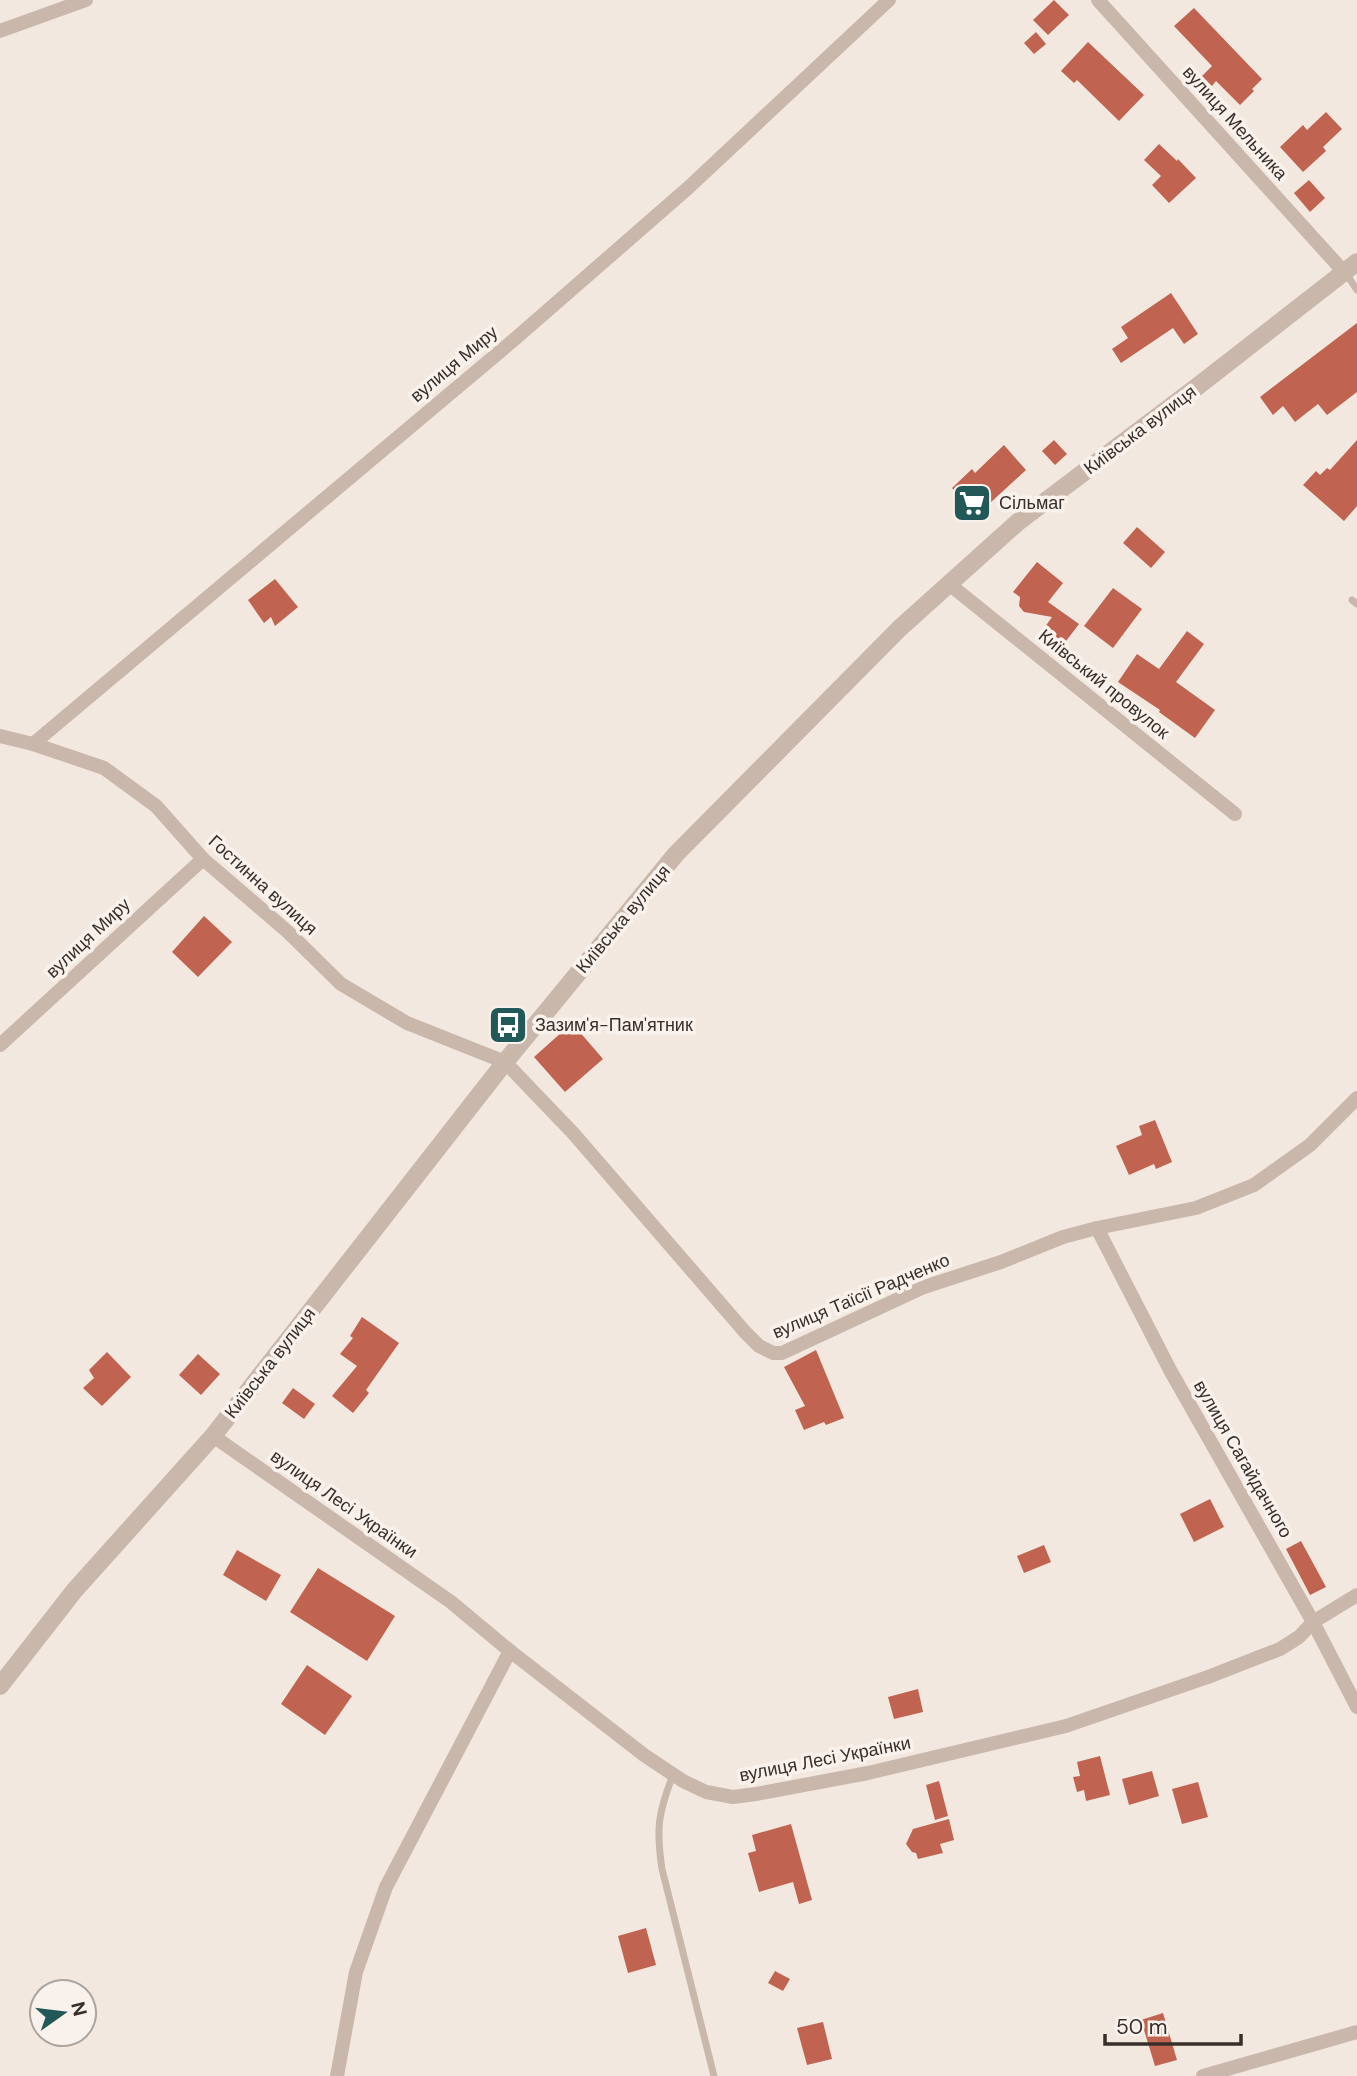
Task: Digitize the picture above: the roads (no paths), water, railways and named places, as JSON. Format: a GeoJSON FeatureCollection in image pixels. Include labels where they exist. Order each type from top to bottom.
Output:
{"type":"FeatureCollection","features":[{"type":"Feature","properties":{"kind":"street"},"geometry":{"type":"LineString","coordinates":[[0,31],[86,0]]}},
{"type":"Feature","properties":{"kind":"street","name":"вулиця Миру"},"geometry":{"type":"LineString","coordinates":[[33,744],[516,338],[688,188],[889,0]]}},
{"type":"Feature","properties":{"kind":"street","name":"вулиця Мельника"},"geometry":{"type":"LineString","coordinates":[[1098,0],[1351,267]]}},
{"type":"Feature","properties":{"kind":"street","name":"Київська вулиця"},"geometry":{"type":"LineString","coordinates":[[0,1686],[74,1591],[213,1436],[505,1062],[676,854],[900,628],[1018,522],[1351,267]]}},
{"type":"Feature","properties":{"kind":"street","name":"Київський провулок"},"geometry":{"type":"LineString","coordinates":[[949,584],[1235,814]]}},
{"type":"Feature","properties":{"kind":"street","name":"Гостинна вулиця"},"geometry":{"type":"LineString","coordinates":[[0,736],[104,768],[156,806],[203,859],[288,932],[341,984],[407,1023],[505,1062]]}},
{"type":"Feature","properties":{"kind":"street","name":"вулиця Миру"},"geometry":{"type":"LineString","coordinates":[[0,1045],[203,859]]}},
{"type":"Feature","properties":{"kind":"street","name":"вулиця Таїсії Радченко"},"geometry":{"type":"LineString","coordinates":[[505,1062],[573,1133],[745,1332],[759,1346],[773,1353],[792,1349],[924,1287],[1001,1262],[1063,1237],[1196,1208],[1254,1185],[1310,1145],[1357,1098]]}},
{"type":"Feature","properties":{"kind":"street","name":"вулиця Сагайдачного"},"geometry":{"type":"LineString","coordinates":[[1097,1228],[1170,1370],[1313,1622],[1357,1707]]}},
{"type":"Feature","properties":{"kind":"street","name":"вулиця Лесі Українки"},"geometry":{"type":"LineString","coordinates":[[213,1436],[451,1602],[644,1755],[706,1792],[733,1797],[868,1773],[1066,1726],[1280,1649],[1300,1637],[1313,1622],[1357,1595]]}},
{"type":"Feature","properties":{"kind":"street"},"geometry":{"type":"LineString","coordinates":[[337,2076],[356,1972],[386,1887],[510,1651]]}},
{"type":"Feature","properties":{"kind":"street"},"geometry":{"type":"LineString","coordinates":[[1203,2076],[1357,2032]]}},
{"type":"Feature","properties":{"kind":"lane"},"geometry":{"type":"LineString","coordinates":[[1351,267],[1357,290]]}},
{"type":"Feature","properties":{"kind":"lane"},"geometry":{"type":"LineString","coordinates":[[674,1775],[658,1820],[657,1840],[714,2076]]}},
{"type":"Feature","properties":{"kind":"place","name":"Сільмаг"},"geometry":{"type":"Point","coordinates":[972,503]}},
{"type":"Feature","properties":{"kind":"place","name":"Зазим'я-Пам'ятник"},"geometry":{"type":"Point","coordinates":[508,1025]}}]}
